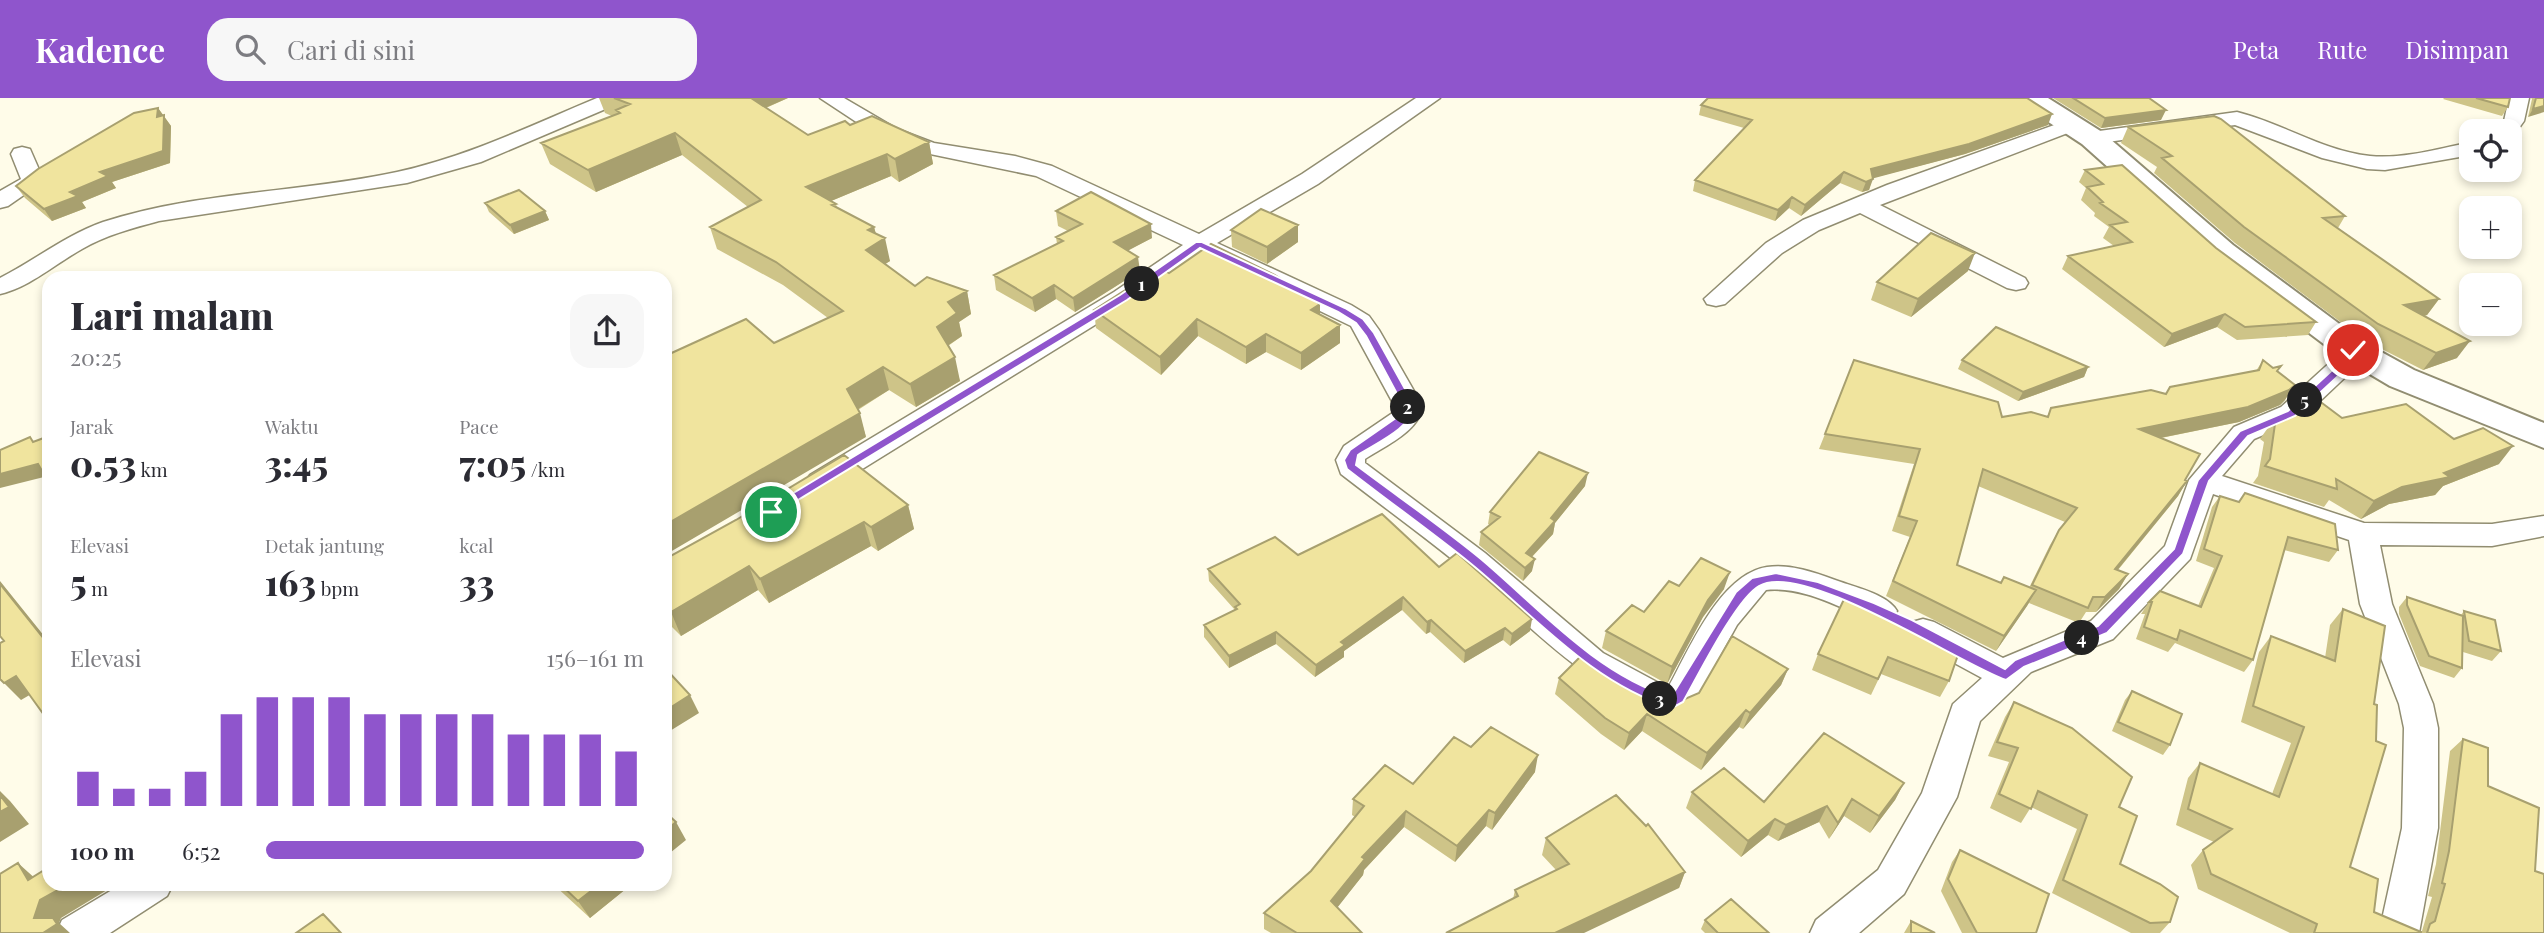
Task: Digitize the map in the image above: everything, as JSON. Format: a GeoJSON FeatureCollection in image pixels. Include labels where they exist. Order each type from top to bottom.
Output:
{"type":"FeatureCollection","features":[{"type":"Feature","properties":{"kind":"main road"},"geometry":{"type":"LineString","coordinates":[[2030,98],[2082,132],[2222,252],[2353,350],[2402,378],[2544,436]]}},
{"type":"Feature","properties":{"kind":"street"},"geometry":{"type":"LineString","coordinates":[[0,287],[26,276],[86,238],[119,224],[157,214],[399,178],[434,170],[615,98]]}},
{"type":"Feature","properties":{"kind":"street"},"geometry":{"type":"LineString","coordinates":[[830,98],[907,142],[928,149],[1027,165],[1342,310],[1360,321],[1408,405],[1408,413],[1403,420],[1354,453],[1349,460],[1351,467],[1475,561],[1591,662],[1653,697],[1672,703],[1679,699],[1740,595],[1756,581],[1776,577],[1814,585],[1882,612],[2006,675]]}},
{"type":"Feature","properties":{"kind":"street"},"geometry":{"type":"LineString","coordinates":[[794,498],[1123,298],[1199,244],[1310,179],[1430,98]]}},
{"type":"Feature","properties":{"kind":"street"},"geometry":{"type":"LineString","coordinates":[[2514,119],[2519,98]]}},
{"type":"Feature","properties":{"kind":"street"},"geometry":{"type":"LineString","coordinates":[[1716,299],[1792,236],[1811,225],[1861,204],[2082,132],[2237,118],[2330,153],[2367,163],[2385,163],[2459,151]]}},
{"type":"Feature","properties":{"kind":"street"},"geometry":{"type":"LineString","coordinates":[[0,201],[33,181],[22,154]]}},
{"type":"Feature","properties":{"kind":"street"},"geometry":{"type":"LineString","coordinates":[[1861,204],[2016,283]]}},
{"type":"Feature","properties":{"kind":"street"},"geometry":{"type":"LineString","coordinates":[[1830,933],[1891,882],[1939,797],[1965,714],[2019,663],[2102,630],[2179,551],[2203,480],[2244,433],[2291,413],[2346,362],[2353,350]]}},
{"type":"Feature","properties":{"kind":"street"},"geometry":{"type":"LineString","coordinates":[[2203,480],[2363,534],[2492,535],[2544,526]]}},
{"type":"Feature","properties":{"kind":"street"},"geometry":{"type":"LineString","coordinates":[[2363,534],[2376,604],[2416,704],[2421,728],[2420,828],[2399,933]]}},
{"type":"Feature","properties":{"kind":"street"},"geometry":{"type":"LineString","coordinates":[[76,933],[144,891]]}},
{"type":"Feature","properties":{"kind":"building"},"geometry":{"type":"Polygon","coordinates":[[[614,98],[751,98],[808,135],[845,121],[850,125],[872,116],[929,142],[895,159],[887,154],[806,187],[836,204],[832,205],[874,227],[868,230],[885,238],[866,250],[915,286],[927,277],[967,291],[948,302],[957,313],[937,327],[955,357],[910,384],[883,367],[847,389],[860,413],[672,521],[672,353],[746,319],[774,343],[843,311],[776,262],[710,227],[761,200],[675,133],[588,170],[541,143],[620,113],[616,110],[630,104],[614,98]]]}},
{"type":"Feature","properties":{"kind":"building"},"geometry":{"type":"Polygon","coordinates":[[[1708,98],[2027,98],[2052,114],[1969,144],[1871,169],[1873,179],[1866,182],[1844,172],[1805,205],[1792,197],[1778,210],[1695,180],[1752,120],[1701,105],[1708,98]]]}},
{"type":"Feature","properties":{"kind":"building"},"geometry":{"type":"Polygon","coordinates":[[[2073,98],[2149,98],[2166,110],[2105,118],[2073,98]]]}},
{"type":"Feature","properties":{"kind":"building"},"geometry":{"type":"Polygon","coordinates":[[[2476,98],[2510,98],[2508,107],[2476,98]]]}},
{"type":"Feature","properties":{"kind":"building"},"geometry":{"type":"Polygon","coordinates":[[[2536,98],[2544,98],[2544,106],[2533,109],[2536,98]]]}},
{"type":"Feature","properties":{"kind":"building"},"geometry":{"type":"Polygon","coordinates":[[[158,108],[157,117],[164,115],[163,151],[100,172],[108,176],[70,192],[78,196],[44,209],[16,186],[38,169],[134,113],[158,108]]]}},
{"type":"Feature","properties":{"kind":"building"},"geometry":{"type":"Polygon","coordinates":[[[2214,116],[2221,119],[2345,216],[2323,218],[2439,299],[2404,305],[2470,341],[2436,353],[2378,324],[2244,227],[2162,158],[2172,156],[2128,127],[2214,116]]]}},
{"type":"Feature","properties":{"kind":"building"},"geometry":{"type":"Polygon","coordinates":[[[2122,165],[2216,248],[2316,322],[2245,327],[2225,314],[2172,334],[2068,256],[2132,242],[2110,225],[2127,222],[2100,203],[2103,202],[2087,187],[2103,184],[2085,170],[2122,165]]]}},
{"type":"Feature","properties":{"kind":"building"},"geometry":{"type":"Polygon","coordinates":[[[519,190],[545,211],[510,225],[485,203],[519,190]]]}},
{"type":"Feature","properties":{"kind":"building"},"geometry":{"type":"Polygon","coordinates":[[[1091,192],[1151,224],[1114,242],[1138,257],[1073,298],[1054,285],[1032,298],[994,275],[1063,241],[1056,237],[1082,224],[1056,211],[1091,192]]]}},
{"type":"Feature","properties":{"kind":"building"},"geometry":{"type":"Polygon","coordinates":[[[1261,209],[1298,225],[1267,247],[1231,230],[1261,209]]]}},
{"type":"Feature","properties":{"kind":"building"},"geometry":{"type":"Polygon","coordinates":[[[1931,233],[1975,253],[1918,299],[1877,282],[1931,233]]]}},
{"type":"Feature","properties":{"kind":"building"},"geometry":{"type":"Polygon","coordinates":[[[1211,244],[1275,275],[1320,304],[1311,310],[1340,325],[1301,353],[1266,334],[1246,347],[1197,319],[1160,357],[1094,310],[1160,268],[1169,273],[1211,244]]]}},
{"type":"Feature","properties":{"kind":"building"},"geometry":{"type":"Polygon","coordinates":[[[1996,327],[2088,367],[2023,392],[1962,360],[1996,327]]]}},
{"type":"Feature","properties":{"kind":"building"},"geometry":{"type":"Polygon","coordinates":[[[1854,360],[1998,402],[2002,417],[2031,412],[2048,417],[2051,408],[2151,390],[2166,394],[2170,387],[2259,370],[2263,360],[2273,368],[2281,366],[2277,371],[2295,385],[2248,407],[2139,429],[2200,454],[2185,480],[2187,481],[2115,569],[2128,574],[2105,597],[2093,597],[2088,608],[2032,585],[2059,530],[2077,508],[1983,469],[1957,565],[2001,583],[2004,577],[2036,590],[2004,636],[1893,581],[1917,521],[1899,516],[1920,449],[1825,434],[1854,360]]]}},
{"type":"Feature","properties":{"kind":"building"},"geometry":{"type":"Polygon","coordinates":[[[2318,400],[2342,418],[2406,404],[2454,439],[2483,428],[2513,446],[2444,473],[2450,477],[2402,487],[2374,501],[2336,479],[2337,489],[2265,466],[2270,459],[2275,424],[2272,422],[2318,400]]]}},
{"type":"Feature","properties":{"kind":"building"},"geometry":{"type":"Polygon","coordinates":[[[30,437],[33,442],[42,439],[42,471],[38,464],[0,474],[0,450],[30,437]]]}},
{"type":"Feature","properties":{"kind":"building"},"geometry":{"type":"Polygon","coordinates":[[[1539,452],[1588,473],[1551,518],[1555,521],[1526,553],[1535,559],[1525,568],[1481,532],[1500,517],[1490,512],[1539,452]]]}},
{"type":"Feature","properties":{"kind":"building"},"geometry":{"type":"Polygon","coordinates":[[[844,455],[908,505],[871,527],[864,522],[760,579],[749,566],[672,611],[672,555],[844,455]]]}},
{"type":"Feature","properties":{"kind":"building"},"geometry":{"type":"Polygon","coordinates":[[[2245,493],[2335,524],[2338,550],[2288,537],[2253,660],[2180,630],[2177,640],[2144,627],[2152,602],[2149,602],[2160,591],[2201,607],[2222,556],[2204,549],[2220,496],[2239,502],[2245,493]]]}},
{"type":"Feature","properties":{"kind":"building"},"geometry":{"type":"Polygon","coordinates":[[[1382,514],[1439,567],[1457,553],[1532,619],[1512,634],[1505,628],[1465,651],[1431,620],[1427,622],[1403,597],[1341,642],[1345,645],[1316,665],[1276,632],[1229,656],[1204,625],[1237,609],[1235,607],[1240,604],[1208,569],[1275,537],[1298,555],[1382,514]]]}},
{"type":"Feature","properties":{"kind":"building"},"geometry":{"type":"Polygon","coordinates":[[[1701,558],[1730,572],[1708,600],[1672,667],[1606,631],[1632,605],[1644,612],[1669,581],[1679,586],[1701,558]]]}},
{"type":"Feature","properties":{"kind":"building"},"geometry":{"type":"Polygon","coordinates":[[[0,584],[42,636],[42,712],[16,676],[4,683],[0,679],[0,643],[4,641],[0,636],[0,584]]]}},
{"type":"Feature","properties":{"kind":"building"},"geometry":{"type":"Polygon","coordinates":[[[1846,595],[1874,605],[1960,649],[1949,681],[1888,657],[1878,679],[1818,654],[1846,595]]]}},
{"type":"Feature","properties":{"kind":"building"},"geometry":{"type":"Polygon","coordinates":[[[2407,597],[2463,616],[2462,668],[2429,656],[2407,605],[2407,597]]]}},
{"type":"Feature","properties":{"kind":"building"},"geometry":{"type":"Polygon","coordinates":[[[2343,609],[2385,626],[2374,704],[2377,705],[2376,741],[2386,745],[2350,867],[2378,879],[2374,912],[2421,933],[2314,933],[2317,924],[2211,874],[2203,850],[2232,829],[2188,809],[2200,763],[2279,797],[2304,727],[2253,706],[2271,636],[2335,661],[2343,609]]]}},
{"type":"Feature","properties":{"kind":"building"},"geometry":{"type":"Polygon","coordinates":[[[2464,611],[2495,620],[2501,651],[2469,641],[2464,611]]]}},
{"type":"Feature","properties":{"kind":"building"},"geometry":{"type":"Polygon","coordinates":[[[1732,636],[1788,669],[1750,713],[1746,710],[1707,753],[1647,714],[1629,733],[1605,718],[1559,678],[1583,654],[1644,690],[1678,702],[1699,693],[1732,636]]]}},
{"type":"Feature","properties":{"kind":"building"},"geometry":{"type":"Polygon","coordinates":[[[672,676],[690,695],[672,707],[672,676]]]}},
{"type":"Feature","properties":{"kind":"building"},"geometry":{"type":"Polygon","coordinates":[[[2132,691],[2182,714],[2170,745],[2118,722],[2132,691]]]}},
{"type":"Feature","properties":{"kind":"building"},"geometry":{"type":"Polygon","coordinates":[[[2014,702],[2072,728],[2132,777],[2119,807],[2137,816],[2120,864],[2160,884],[2178,897],[2170,922],[2150,923],[2063,880],[2087,815],[2038,791],[2031,809],[1999,794],[2018,748],[1997,742],[2014,702]]]}},
{"type":"Feature","properties":{"kind":"building"},"geometry":{"type":"Polygon","coordinates":[[[1491,727],[1538,755],[1495,813],[1489,810],[1457,846],[1406,811],[1362,857],[1365,859],[1331,901],[1362,933],[1297,933],[1264,913],[1311,871],[1364,806],[1353,799],[1385,765],[1413,784],[1454,737],[1471,747],[1491,727]]]}},
{"type":"Feature","properties":{"kind":"building"},"geometry":{"type":"Polygon","coordinates":[[[1824,733],[1904,783],[1879,816],[1852,799],[1838,823],[1827,806],[1786,825],[1775,819],[1748,841],[1692,792],[1724,768],[1764,802],[1824,733]]]}},
{"type":"Feature","properties":{"kind":"building"},"geometry":{"type":"Polygon","coordinates":[[[2463,739],[2488,748],[2488,786],[2539,808],[2535,871],[2544,874],[2544,933],[2427,933],[2430,924],[2435,921],[2445,884],[2442,883],[2449,851],[2463,739]]]}},
{"type":"Feature","properties":{"kind":"building"},"geometry":{"type":"Polygon","coordinates":[[[0,795],[9,807],[0,812],[0,795]]]}},
{"type":"Feature","properties":{"kind":"building"},"geometry":{"type":"Polygon","coordinates":[[[1616,795],[1646,826],[1648,824],[1685,872],[1555,933],[1446,933],[1518,896],[1515,890],[1569,864],[1546,838],[1616,795]]]}},
{"type":"Feature","properties":{"kind":"building"},"geometry":{"type":"Polygon","coordinates":[[[1960,850],[2049,894],[2036,933],[1977,933],[1948,879],[1960,850]]]}},
{"type":"Feature","properties":{"kind":"building"},"geometry":{"type":"Polygon","coordinates":[[[18,863],[28,880],[42,871],[42,891],[56,891],[40,900],[34,918],[53,918],[57,924],[43,933],[0,933],[0,874],[18,863]]]}},
{"type":"Feature","properties":{"kind":"building"},"geometry":{"type":"Polygon","coordinates":[[[567,891],[591,891],[578,901],[567,891]]]}},
{"type":"Feature","properties":{"kind":"building"},"geometry":{"type":"Polygon","coordinates":[[[1731,899],[1769,933],[1718,933],[1705,920],[1731,899]]]}},
{"type":"Feature","properties":{"kind":"building"},"geometry":{"type":"Polygon","coordinates":[[[323,914],[341,933],[296,933],[323,914]]]}},
{"type":"Feature","properties":{"kind":"building"},"geometry":{"type":"Polygon","coordinates":[[[1911,921],[1935,933],[1911,933],[1911,921]]]}},
{"type":"Feature","properties":{"kind":"route"},"geometry":{"type":"LineString","coordinates":[[771,512],[1123,298],[1199,244],[1342,310],[1360,321],[1408,405],[1408,413],[1403,420],[1354,453],[1349,460],[1351,467],[1475,561],[1591,662],[1653,697],[1672,703],[1679,699],[1740,595],[1756,581],[1776,577],[1814,585],[1908,623],[2006,675],[2019,663],[2102,630],[2179,551],[2203,480],[2244,433],[2291,413],[2346,362],[2353,350]]}}]}
